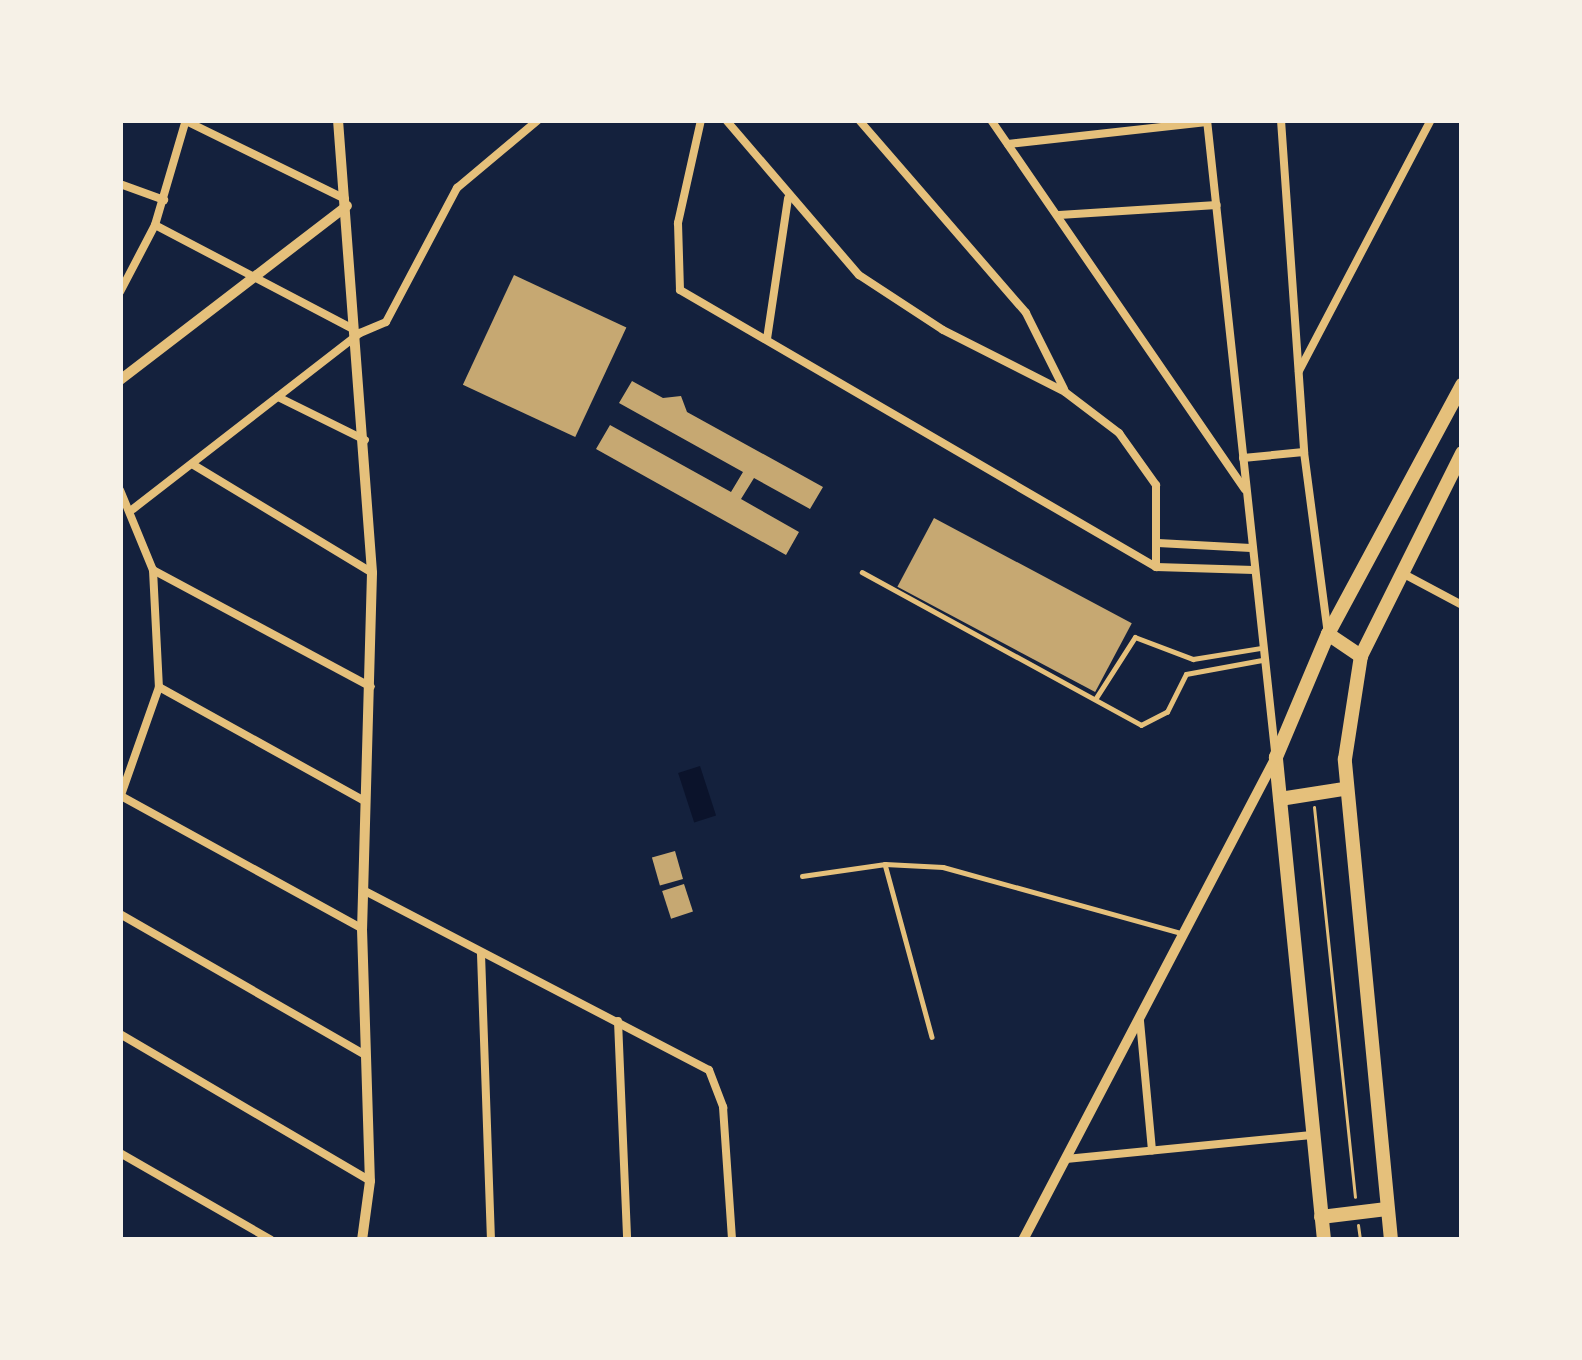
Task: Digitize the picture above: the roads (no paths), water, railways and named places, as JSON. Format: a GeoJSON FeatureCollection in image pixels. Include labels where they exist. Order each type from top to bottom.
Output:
{"type":"FeatureCollection","features":[{"type":"Feature","properties":{"kind":"main road"},"geometry":{"type":"LineString","coordinates":[[1324,1240],[1276,757],[1328,634],[1462,385]]}},
{"type":"Feature","properties":{"kind":"main road"},"geometry":{"type":"LineString","coordinates":[[1391,1240],[1344,789],[1361,656],[1462,453]]}},
{"type":"Feature","properties":{"kind":"main road"},"geometry":{"type":"LineString","coordinates":[[1424,458],[1453,472]]}},
{"type":"Feature","properties":{"kind":"main road"},"geometry":{"type":"LineString","coordinates":[[1328,634],[1361,656]]}},
{"type":"Feature","properties":{"kind":"main road"},"geometry":{"type":"LineString","coordinates":[[1280,799],[1313,800],[1344,789]]}},
{"type":"Feature","properties":{"kind":"main road"},"geometry":{"type":"LineString","coordinates":[[1321,1217],[1388,1210]]}},
{"type":"Feature","properties":{"kind":"street"},"geometry":{"type":"LineString","coordinates":[[120,292],[155,225],[186,120],[296,181],[347,203]]}},
{"type":"Feature","properties":{"kind":"street"},"geometry":{"type":"LineString","coordinates":[[338,120],[359,333],[372,573],[362,929],[370,1181],[362,1240]]}},
{"type":"Feature","properties":{"kind":"street"},"geometry":{"type":"LineString","coordinates":[[133,508],[359,333],[394,313],[457,188],[538,120]]}},
{"type":"Feature","properties":{"kind":"street"},"geometry":{"type":"LineString","coordinates":[[700,120],[678,223],[680,290],[1156,567],[1254,570]]}},
{"type":"Feature","properties":{"kind":"street"},"geometry":{"type":"LineString","coordinates":[[726,120],[789,197],[885,295],[1065,392],[1144,462],[1156,485],[1156,567]]}},
{"type":"Feature","properties":{"kind":"street"},"geometry":{"type":"LineString","coordinates":[[859,120],[1026,313],[1065,392]]}},
{"type":"Feature","properties":{"kind":"street"},"geometry":{"type":"LineString","coordinates":[[991,120],[1246,490]]}},
{"type":"Feature","properties":{"kind":"street"},"geometry":{"type":"LineString","coordinates":[[1281,120],[1304,452],[1328,634]]}},
{"type":"Feature","properties":{"kind":"street"},"geometry":{"type":"LineString","coordinates":[[1298,373],[1431,120]]}},
{"type":"Feature","properties":{"kind":"street"},"geometry":{"type":"LineString","coordinates":[[1008,144],[1207,121],[1276,757],[1023,1240]]}},
{"type":"Feature","properties":{"kind":"street"},"geometry":{"type":"LineString","coordinates":[[120,184],[164,200]]}},
{"type":"Feature","properties":{"kind":"street"},"geometry":{"type":"LineString","coordinates":[[767,340],[789,197]]}},
{"type":"Feature","properties":{"kind":"street"},"geometry":{"type":"LineString","coordinates":[[120,380],[347,203]]}},
{"type":"Feature","properties":{"kind":"street"},"geometry":{"type":"LineString","coordinates":[[1058,215],[1217,206]]}},
{"type":"Feature","properties":{"kind":"street"},"geometry":{"type":"LineString","coordinates":[[155,225],[359,333]]}},
{"type":"Feature","properties":{"kind":"street"},"geometry":{"type":"LineString","coordinates":[[278,398],[366,440]]}},
{"type":"Feature","properties":{"kind":"street"},"geometry":{"type":"LineString","coordinates":[[1243,458],[1304,452]]}},
{"type":"Feature","properties":{"kind":"street"},"geometry":{"type":"LineString","coordinates":[[192,464],[372,573]]}},
{"type":"Feature","properties":{"kind":"street"},"geometry":{"type":"LineString","coordinates":[[120,490],[133,508],[153,570],[159,687],[121,797],[362,929]]}},
{"type":"Feature","properties":{"kind":"street"},"geometry":{"type":"LineString","coordinates":[[1158,543],[1251,548]]}},
{"type":"Feature","properties":{"kind":"street"},"geometry":{"type":"LineString","coordinates":[[153,570],[372,688]]}},
{"type":"Feature","properties":{"kind":"street"},"geometry":{"type":"LineString","coordinates":[[1402,573],[1462,605]]}},
{"type":"Feature","properties":{"kind":"street"},"geometry":{"type":"LineString","coordinates":[[159,687],[365,801]]}},
{"type":"Feature","properties":{"kind":"street"},"geometry":{"type":"LineString","coordinates":[[363,890],[698,1063],[719,1084],[732,1240]]}},
{"type":"Feature","properties":{"kind":"street"},"geometry":{"type":"LineString","coordinates":[[120,914],[364,1054]]}},
{"type":"Feature","properties":{"kind":"street"},"geometry":{"type":"LineString","coordinates":[[481,952],[491,1240]]}},
{"type":"Feature","properties":{"kind":"street"},"geometry":{"type":"LineString","coordinates":[[1140,1021],[1152,1150]]}},
{"type":"Feature","properties":{"kind":"street"},"geometry":{"type":"LineString","coordinates":[[618,1022],[627,1240]]}},
{"type":"Feature","properties":{"kind":"street"},"geometry":{"type":"LineString","coordinates":[[120,1034],[370,1181]]}},
{"type":"Feature","properties":{"kind":"street"},"geometry":{"type":"LineString","coordinates":[[1064,1160],[1312,1135]]}},
{"type":"Feature","properties":{"kind":"street"},"geometry":{"type":"LineString","coordinates":[[120,1153],[271,1240]]}},
{"type":"Feature","properties":{"kind":"lane"},"geometry":{"type":"LineString","coordinates":[[862,572],[1148,726],[1167,712],[1186,674],[1262,660]]}},
{"type":"Feature","properties":{"kind":"lane"},"geometry":{"type":"LineString","coordinates":[[1096,698],[1135,638],[1193,659],[1261,648]]}},
{"type":"Feature","properties":{"kind":"lane"},"geometry":{"type":"LineString","coordinates":[[802,876],[885,864],[943,867],[1181,933]]}},
{"type":"Feature","properties":{"kind":"lane"},"geometry":{"type":"LineString","coordinates":[[885,864],[932,1037]]}},
{"type":"Feature","properties":{"kind":"water"},"geometry":{"type":"Polygon","coordinates":[[[700,766],[716,815],[694,823],[678,773],[700,766]]]}}]}
